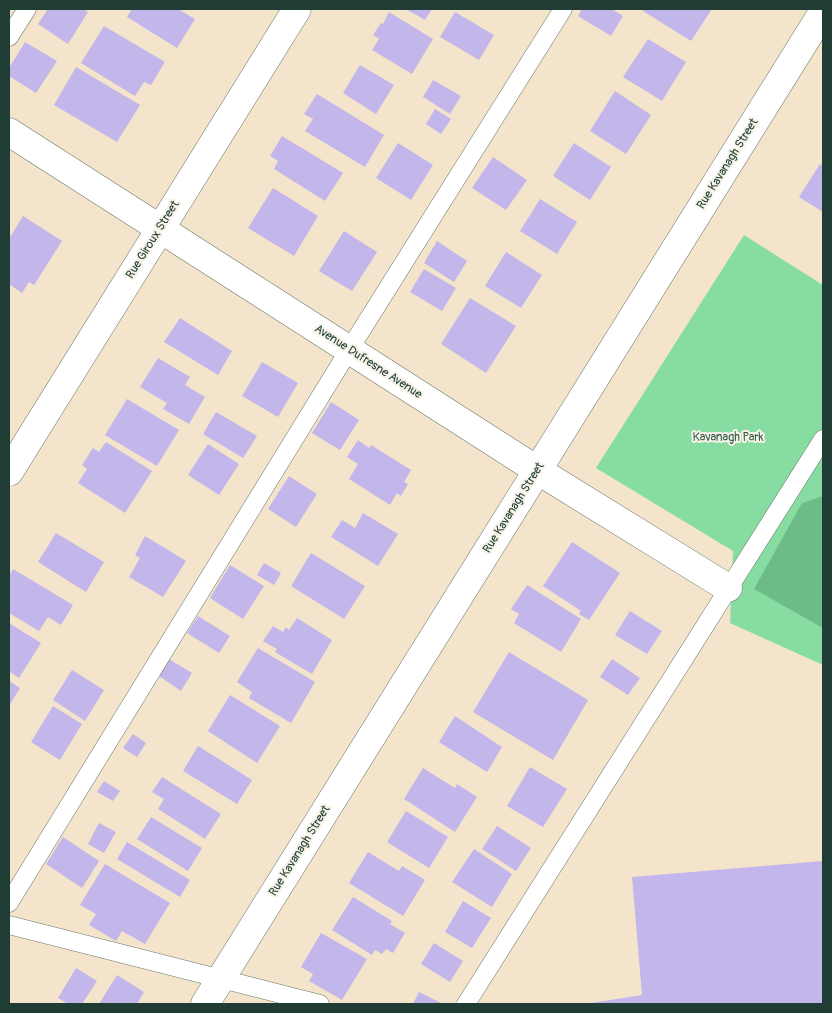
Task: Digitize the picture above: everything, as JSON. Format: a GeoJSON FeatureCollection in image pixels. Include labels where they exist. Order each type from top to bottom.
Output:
{"type":"FeatureCollection","features":[{"type":"Feature","properties":{"kind":"street","name":"Rue Giroux Street"},"geometry":{"type":"LineString","coordinates":[[9,472],[297,9]]}},
{"type":"Feature","properties":{"kind":"street","name":"Rue Kavanagh Street"},"geometry":{"type":"LineString","coordinates":[[205,1004],[823,12]]}},
{"type":"Feature","properties":{"kind":"street","name":"Avenue Dufresne Avenue"},"geometry":{"type":"LineString","coordinates":[[9,132],[537,470],[728,588]]}},
{"type":"Feature","properties":{"kind":"lane"},"geometry":{"type":"LineString","coordinates":[[9,37],[27,9]]}},
{"type":"Feature","properties":{"kind":"lane"},"geometry":{"type":"LineString","coordinates":[[9,904],[349,350],[563,9]]}},
{"type":"Feature","properties":{"kind":"lane"},"geometry":{"type":"LineString","coordinates":[[466,1004],[823,439]]}},
{"type":"Feature","properties":{"kind":"lane"},"geometry":{"type":"LineString","coordinates":[[9,925],[320,1004]]}},
{"type":"Feature","properties":{"kind":"green space","name":"Kavanagh Park"},"geometry":{"type":"Polygon","coordinates":[[[744,235],[823,285],[823,665],[730,623],[733,551],[596,468],[744,235]]]}},
{"type":"Feature","properties":{"kind":"green space"},"geometry":{"type":"Polygon","coordinates":[[[823,496],[823,628],[754,589],[802,503],[823,496]]]}},
{"type":"Feature","properties":{"kind":"building"},"geometry":{"type":"Polygon","coordinates":[[[48,9],[83,9],[88,12],[68,44],[38,24],[48,9]]]}},
{"type":"Feature","properties":{"kind":"building"},"geometry":{"type":"Polygon","coordinates":[[[132,9],[178,9],[195,19],[177,48],[127,17],[132,9]]]}},
{"type":"Feature","properties":{"kind":"building"},"geometry":{"type":"Polygon","coordinates":[[[406,9],[432,9],[425,20],[406,9]]]}},
{"type":"Feature","properties":{"kind":"building"},"geometry":{"type":"Polygon","coordinates":[[[582,9],[612,9],[623,16],[611,36],[578,16],[582,9]]]}},
{"type":"Feature","properties":{"kind":"building"},"geometry":{"type":"Polygon","coordinates":[[[644,9],[712,9],[691,41],[643,11],[644,9]]]}},
{"type":"Feature","properties":{"kind":"building"},"geometry":{"type":"Polygon","coordinates":[[[389,12],[433,39],[412,74],[372,50],[379,39],[373,35],[381,23],[383,24],[389,12]]]}},
{"type":"Feature","properties":{"kind":"building"},"geometry":{"type":"Polygon","coordinates":[[[455,12],[494,35],[479,60],[440,37],[455,12]]]}},
{"type":"Feature","properties":{"kind":"building"},"geometry":{"type":"Polygon","coordinates":[[[104,26],[165,62],[151,85],[144,82],[135,96],[81,63],[104,26]]]}},
{"type":"Feature","properties":{"kind":"building"},"geometry":{"type":"Polygon","coordinates":[[[648,39],[686,62],[662,101],[623,77],[648,39]]]}},
{"type":"Feature","properties":{"kind":"building"},"geometry":{"type":"Polygon","coordinates":[[[25,42],[57,61],[36,93],[9,76],[9,68],[25,42]]]}},
{"type":"Feature","properties":{"kind":"building"},"geometry":{"type":"Polygon","coordinates":[[[360,65],[394,85],[376,114],[343,93],[360,65]]]}},
{"type":"Feature","properties":{"kind":"building"},"geometry":{"type":"Polygon","coordinates":[[[76,67],[140,105],[117,142],[54,105],[76,67]]]}},
{"type":"Feature","properties":{"kind":"building"},"geometry":{"type":"Polygon","coordinates":[[[433,80],[461,96],[450,114],[423,97],[433,80]]]}},
{"type":"Feature","properties":{"kind":"building"},"geometry":{"type":"Polygon","coordinates":[[[615,91],[651,115],[626,154],[590,131],[615,91]]]}},
{"type":"Feature","properties":{"kind":"building"},"geometry":{"type":"Polygon","coordinates":[[[317,94],[384,135],[365,167],[305,131],[313,119],[304,114],[317,94]]]}},
{"type":"Feature","properties":{"kind":"building"},"geometry":{"type":"Polygon","coordinates":[[[435,109],[451,119],[441,134],[426,124],[435,109]]]}},
{"type":"Feature","properties":{"kind":"building"},"geometry":{"type":"Polygon","coordinates":[[[282,136],[343,173],[325,201],[274,169],[278,161],[270,156],[282,136]]]}},
{"type":"Feature","properties":{"kind":"building"},"geometry":{"type":"Polygon","coordinates":[[[398,143],[433,165],[411,200],[376,178],[398,143]]]}},
{"type":"Feature","properties":{"kind":"building"},"geometry":{"type":"Polygon","coordinates":[[[574,143],[611,167],[590,200],[553,176],[574,143]]]}},
{"type":"Feature","properties":{"kind":"building"},"geometry":{"type":"Polygon","coordinates":[[[493,157],[527,180],[506,210],[472,188],[493,157]]]}},
{"type":"Feature","properties":{"kind":"building"},"geometry":{"type":"Polygon","coordinates":[[[820,164],[823,166],[823,212],[799,197],[820,164]]]}},
{"type":"Feature","properties":{"kind":"building"},"geometry":{"type":"Polygon","coordinates":[[[273,188],[318,216],[294,256],[248,228],[273,188]]]}},
{"type":"Feature","properties":{"kind":"building"},"geometry":{"type":"Polygon","coordinates":[[[540,199],[577,222],[557,254],[520,231],[540,199]]]}},
{"type":"Feature","properties":{"kind":"building"},"geometry":{"type":"Polygon","coordinates":[[[23,216],[62,241],[34,285],[29,282],[22,293],[9,284],[9,239],[23,216]]]}},
{"type":"Feature","properties":{"kind":"building"},"geometry":{"type":"Polygon","coordinates":[[[344,231],[377,252],[352,291],[319,271],[344,231]]]}},
{"type":"Feature","properties":{"kind":"building"},"geometry":{"type":"Polygon","coordinates":[[[437,241],[467,261],[454,282],[424,263],[437,241]]]}},
{"type":"Feature","properties":{"kind":"building"},"geometry":{"type":"Polygon","coordinates":[[[506,252],[542,275],[521,308],[485,286],[506,252]]]}},
{"type":"Feature","properties":{"kind":"building"},"geometry":{"type":"Polygon","coordinates":[[[424,269],[456,288],[442,311],[410,292],[424,269]]]}},
{"type":"Feature","properties":{"kind":"building"},"geometry":{"type":"Polygon","coordinates":[[[470,298],[516,326],[486,373],[441,344],[470,298]]]}},
{"type":"Feature","properties":{"kind":"building"},"geometry":{"type":"Polygon","coordinates":[[[180,318],[232,351],[218,375],[164,342],[180,318]]]}},
{"type":"Feature","properties":{"kind":"building"},"geometry":{"type":"Polygon","coordinates":[[[158,358],[190,377],[185,385],[205,397],[189,424],[163,409],[167,403],[140,387],[158,358]]]}},
{"type":"Feature","properties":{"kind":"building"},"geometry":{"type":"Polygon","coordinates":[[[262,362],[298,383],[278,417],[242,396],[262,362]]]}},
{"type":"Feature","properties":{"kind":"building"},"geometry":{"type":"Polygon","coordinates":[[[127,399],[179,430],[157,466],[105,435],[127,399]]]}},
{"type":"Feature","properties":{"kind":"building"},"geometry":{"type":"Polygon","coordinates":[[[331,402],[359,420],[340,450],[312,433],[331,402]]]}},
{"type":"Feature","properties":{"kind":"building"},"geometry":{"type":"Polygon","coordinates":[[[216,412],[257,436],[243,458],[203,434],[216,412]]]}},
{"type":"Feature","properties":{"kind":"building"},"geometry":{"type":"Polygon","coordinates":[[[358,440],[369,448],[371,445],[411,470],[404,482],[408,484],[401,496],[397,493],[390,505],[349,479],[358,464],[347,457],[358,440]]]}},
{"type":"Feature","properties":{"kind":"building"},"geometry":{"type":"Polygon","coordinates":[[[106,442],[152,471],[125,513],[78,483],[87,469],[82,465],[93,448],[99,452],[106,442]]]}},
{"type":"Feature","properties":{"kind":"building"},"geometry":{"type":"Polygon","coordinates":[[[208,444],[239,464],[219,495],[188,475],[208,444]]]}},
{"type":"Feature","properties":{"kind":"building"},"geometry":{"type":"Polygon","coordinates":[[[289,476],[317,494],[296,527],[268,509],[289,476]]]}},
{"type":"Feature","properties":{"kind":"building"},"geometry":{"type":"Polygon","coordinates":[[[363,513],[398,534],[378,566],[331,537],[342,520],[355,528],[363,513]]]}},
{"type":"Feature","properties":{"kind":"building"},"geometry":{"type":"Polygon","coordinates":[[[56,533],[104,562],[86,592],[38,562],[56,533]]]}},
{"type":"Feature","properties":{"kind":"building"},"geometry":{"type":"Polygon","coordinates":[[[145,536],[186,561],[163,597],[129,577],[140,558],[135,555],[145,536]]]}},
{"type":"Feature","properties":{"kind":"building"},"geometry":{"type":"Polygon","coordinates":[[[572,542],[620,573],[589,620],[579,614],[581,611],[543,586],[572,542]]]}},
{"type":"Feature","properties":{"kind":"building"},"geometry":{"type":"Polygon","coordinates":[[[311,553],[365,586],[344,619],[291,586],[311,553]]]}},
{"type":"Feature","properties":{"kind":"building"},"geometry":{"type":"Polygon","coordinates":[[[264,563],[281,573],[274,585],[257,575],[264,563]]]}},
{"type":"Feature","properties":{"kind":"building"},"geometry":{"type":"Polygon","coordinates":[[[230,565],[264,586],[243,619],[210,598],[230,565]]]}},
{"type":"Feature","properties":{"kind":"building"},"geometry":{"type":"Polygon","coordinates":[[[13,569],[73,605],[61,625],[48,617],[39,631],[9,613],[9,577],[13,569]]]}},
{"type":"Feature","properties":{"kind":"building"},"geometry":{"type":"Polygon","coordinates":[[[527,585],[581,619],[561,652],[514,623],[519,614],[511,609],[527,585]]]}},
{"type":"Feature","properties":{"kind":"building"},"geometry":{"type":"Polygon","coordinates":[[[630,611],[662,631],[647,654],[615,635],[630,611]]]}},
{"type":"Feature","properties":{"kind":"building"},"geometry":{"type":"Polygon","coordinates":[[[198,616],[230,636],[219,653],[187,633],[198,616]]]}},
{"type":"Feature","properties":{"kind":"building"},"geometry":{"type":"Polygon","coordinates":[[[297,618],[332,640],[312,674],[275,652],[277,649],[263,641],[273,626],[283,632],[286,627],[289,630],[297,618]]]}},
{"type":"Feature","properties":{"kind":"building"},"geometry":{"type":"Polygon","coordinates":[[[9,623],[41,643],[19,678],[9,671],[9,623]]]}},
{"type":"Feature","properties":{"kind":"building"},"geometry":{"type":"Polygon","coordinates":[[[258,648],[315,682],[291,723],[249,698],[252,692],[237,682],[258,648]]]}},
{"type":"Feature","properties":{"kind":"building"},"geometry":{"type":"Polygon","coordinates":[[[509,652],[588,700],[553,760],[473,712],[509,652]]]}},
{"type":"Feature","properties":{"kind":"building"},"geometry":{"type":"Polygon","coordinates":[[[169,659],[192,673],[181,691],[159,676],[169,659]]]}},
{"type":"Feature","properties":{"kind":"building"},"geometry":{"type":"Polygon","coordinates":[[[612,659],[640,678],[628,695],[600,677],[612,659]]]}},
{"type":"Feature","properties":{"kind":"building"},"geometry":{"type":"Polygon","coordinates":[[[72,670],[104,690],[85,721],[53,700],[72,670]]]}},
{"type":"Feature","properties":{"kind":"building"},"geometry":{"type":"Polygon","coordinates":[[[9,681],[20,688],[9,706],[9,681]]]}},
{"type":"Feature","properties":{"kind":"building"},"geometry":{"type":"Polygon","coordinates":[[[230,695],[280,726],[257,763],[208,731],[230,695]]]}},
{"type":"Feature","properties":{"kind":"building"},"geometry":{"type":"Polygon","coordinates":[[[53,706],[82,724],[60,760],[31,742],[53,706]]]}},
{"type":"Feature","properties":{"kind":"building"},"geometry":{"type":"Polygon","coordinates":[[[455,716],[502,747],[487,772],[439,742],[455,716]]]}},
{"type":"Feature","properties":{"kind":"building"},"geometry":{"type":"Polygon","coordinates":[[[133,734],[146,743],[137,757],[123,748],[133,734]]]}},
{"type":"Feature","properties":{"kind":"building"},"geometry":{"type":"Polygon","coordinates":[[[198,746],[252,780],[237,804],[183,771],[198,746]]]}},
{"type":"Feature","properties":{"kind":"building"},"geometry":{"type":"Polygon","coordinates":[[[530,767],[567,789],[543,827],[507,806],[530,767]]]}},
{"type":"Feature","properties":{"kind":"building"},"geometry":{"type":"Polygon","coordinates":[[[423,768],[455,788],[457,784],[477,797],[455,832],[404,799],[423,768]]]}},
{"type":"Feature","properties":{"kind":"building"},"geometry":{"type":"Polygon","coordinates":[[[162,777],[221,814],[205,839],[158,809],[164,799],[152,792],[162,777]]]}},
{"type":"Feature","properties":{"kind":"building"},"geometry":{"type":"Polygon","coordinates":[[[104,781],[120,791],[113,801],[97,792],[104,781]]]}},
{"type":"Feature","properties":{"kind":"building"},"geometry":{"type":"Polygon","coordinates":[[[406,811],[448,837],[429,868],[387,842],[406,811]]]}},
{"type":"Feature","properties":{"kind":"building"},"geometry":{"type":"Polygon","coordinates":[[[151,817],[202,848],[188,871],[137,839],[151,817]]]}},
{"type":"Feature","properties":{"kind":"building"},"geometry":{"type":"Polygon","coordinates":[[[99,823],[116,832],[104,853],[88,844],[99,823]]]}},
{"type":"Feature","properties":{"kind":"building"},"geometry":{"type":"Polygon","coordinates":[[[497,826],[531,848],[516,871],[482,849],[497,826]]]}},
{"type":"Feature","properties":{"kind":"building"},"geometry":{"type":"Polygon","coordinates":[[[63,837],[99,861],[82,888],[46,864],[63,837]]]}},
{"type":"Feature","properties":{"kind":"building"},"geometry":{"type":"Polygon","coordinates":[[[127,842],[190,880],[180,897],[117,859],[127,842]]]}},
{"type":"Feature","properties":{"kind":"building"},"geometry":{"type":"Polygon","coordinates":[[[474,849],[512,874],[492,907],[452,882],[474,849]]]}},
{"type":"Feature","properties":{"kind":"building"},"geometry":{"type":"Polygon","coordinates":[[[368,852],[399,871],[402,866],[425,880],[403,916],[349,883],[368,852]]]}},
{"type":"Feature","properties":{"kind":"building"},"geometry":{"type":"Polygon","coordinates":[[[823,861],[823,1004],[591,1003],[642,995],[632,877],[823,861]]]}},
{"type":"Feature","properties":{"kind":"building"},"geometry":{"type":"Polygon","coordinates":[[[105,864],[170,903],[145,944],[122,931],[116,941],[89,925],[96,914],[80,905],[105,864]]]}},
{"type":"Feature","properties":{"kind":"building"},"geometry":{"type":"Polygon","coordinates":[[[353,897],[392,921],[390,924],[405,933],[393,953],[386,949],[382,954],[375,950],[372,955],[332,930],[353,897]]]}},
{"type":"Feature","properties":{"kind":"building"},"geometry":{"type":"Polygon","coordinates":[[[463,901],[491,918],[472,948],[445,932],[463,901]]]}},
{"type":"Feature","properties":{"kind":"building"},"geometry":{"type":"Polygon","coordinates":[[[321,933],[367,959],[342,1000],[309,981],[313,974],[301,967],[321,933]]]}},
{"type":"Feature","properties":{"kind":"building"},"geometry":{"type":"Polygon","coordinates":[[[434,943],[463,961],[450,982],[421,964],[434,943]]]}},
{"type":"Feature","properties":{"kind":"building"},"geometry":{"type":"Polygon","coordinates":[[[76,968],[97,981],[82,1004],[68,1004],[58,998],[76,968]]]}},
{"type":"Feature","properties":{"kind":"building"},"geometry":{"type":"Polygon","coordinates":[[[117,975],[144,992],[137,1004],[99,1004],[117,975]]]}},
{"type":"Feature","properties":{"kind":"building"},"geometry":{"type":"Polygon","coordinates":[[[419,992],[443,1004],[413,1004],[419,992]]]}}]}
